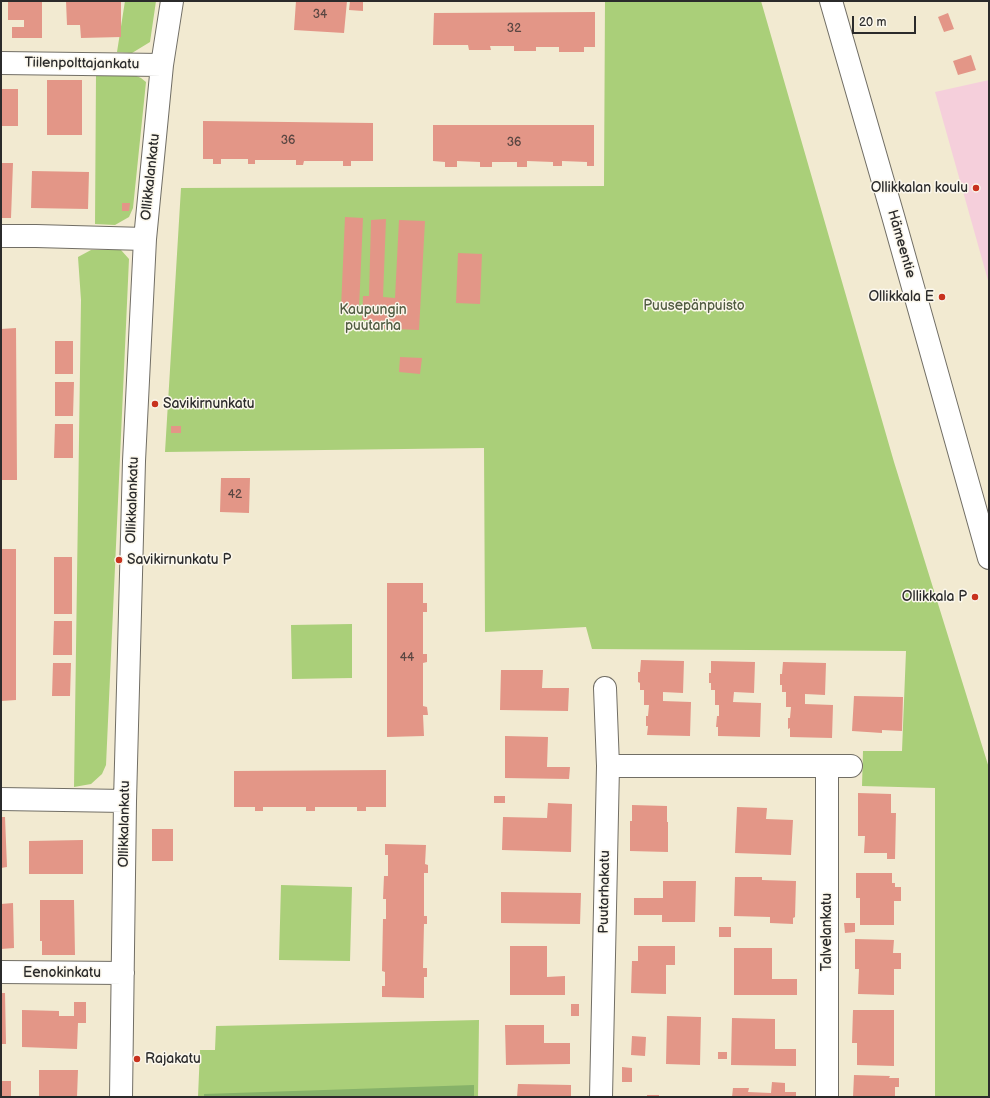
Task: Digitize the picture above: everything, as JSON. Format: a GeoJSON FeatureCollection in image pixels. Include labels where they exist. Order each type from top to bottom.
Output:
{"type":"FeatureCollection","features":[{"type":"Feature","properties":{"kind":"street","name":"Ollikkalankatu"},"geometry":{"type":"LineString","coordinates":[[120,1097],[125,800],[134,461],[144,239],[162,65],[172,1]]}},
{"type":"Feature","properties":{"kind":"street","name":"Hämeentie"},"geometry":{"type":"LineString","coordinates":[[831,1],[989,558]]}},
{"type":"Feature","properties":{"kind":"street","name":"Tiilenpolttajankatu"},"geometry":{"type":"LineString","coordinates":[[1,63],[162,65]]}},
{"type":"Feature","properties":{"kind":"street"},"geometry":{"type":"LineString","coordinates":[[1,236],[144,239]]}},
{"type":"Feature","properties":{"kind":"street","name":"Puutarhakatu"},"geometry":{"type":"LineString","coordinates":[[600,1097],[608,766],[605,688]]}},
{"type":"Feature","properties":{"kind":"street"},"geometry":{"type":"LineString","coordinates":[[608,766],[851,766]]}},
{"type":"Feature","properties":{"kind":"street","name":"Talvelankatu"},"geometry":{"type":"LineString","coordinates":[[827,766],[827,1097]]}},
{"type":"Feature","properties":{"kind":"street"},"geometry":{"type":"LineString","coordinates":[[1,799],[125,800]]}},
{"type":"Feature","properties":{"kind":"street","name":"Eenokinkatu"},"geometry":{"type":"LineString","coordinates":[[1,972],[123,973]]}},
{"type":"Feature","properties":{"kind":"shaded area","name":"Ollikkalan koulu"},"geometry":{"type":"Polygon","coordinates":[[[989,80],[989,284],[935,92],[989,80]]]}},
{"type":"Feature","properties":{"kind":"green space"},"geometry":{"type":"Polygon","coordinates":[[[125,1],[156,1],[150,42],[132,53],[117,52],[125,1]]]}},
{"type":"Feature","properties":{"kind":"green space","name":"Puusepänpuisto"},"geometry":{"type":"Polygon","coordinates":[[[605,1],[761,1],[894,462],[989,768],[989,1097],[935,1097],[935,788],[862,786],[863,751],[902,751],[906,651],[592,649],[586,627],[485,632],[484,448],[165,452],[181,188],[604,186],[605,1]]]}},
{"type":"Feature","properties":{"kind":"green space"},"geometry":{"type":"Polygon","coordinates":[[[132,74],[146,82],[133,208],[129,217],[115,225],[95,224],[96,75],[132,74]]]}},
{"type":"Feature","properties":{"kind":"green space"},"geometry":{"type":"Polygon","coordinates":[[[91,250],[121,250],[129,259],[106,765],[102,774],[91,784],[74,787],[81,300],[78,257],[91,250]]]}},
{"type":"Feature","properties":{"kind":"green space"},"geometry":{"type":"Polygon","coordinates":[[[352,624],[352,678],[292,679],[291,625],[352,624]]]}},
{"type":"Feature","properties":{"kind":"green space"},"geometry":{"type":"Polygon","coordinates":[[[281,885],[352,887],[350,961],[279,960],[281,885]]]}},
{"type":"Feature","properties":{"kind":"green space"},"geometry":{"type":"Polygon","coordinates":[[[479,1020],[478,1097],[198,1097],[200,1050],[215,1050],[216,1026],[479,1020]]]}},
{"type":"Feature","properties":{"kind":"green space"},"geometry":{"type":"Polygon","coordinates":[[[474,1085],[474,1097],[204,1097],[204,1094],[474,1085]]]}},
{"type":"Feature","properties":{"kind":"building"},"geometry":{"type":"Polygon","coordinates":[[[8,1],[42,1],[42,38],[12,38],[12,27],[24,27],[24,20],[8,20],[8,1]]]}},
{"type":"Feature","properties":{"kind":"building"},"geometry":{"type":"Polygon","coordinates":[[[66,1],[121,1],[121,37],[81,38],[80,25],[67,25],[66,1]]]}},
{"type":"Feature","properties":{"kind":"building"},"geometry":{"type":"Polygon","coordinates":[[[296,1],[347,1],[344,33],[294,30],[296,1]]]}},
{"type":"Feature","properties":{"kind":"building"},"geometry":{"type":"Polygon","coordinates":[[[350,1],[363,1],[363,11],[349,10],[350,1]]]}},
{"type":"Feature","properties":{"kind":"building"},"geometry":{"type":"Polygon","coordinates":[[[595,12],[595,47],[584,47],[584,52],[559,52],[559,47],[536,47],[536,51],[514,51],[514,46],[490,46],[491,50],[469,50],[468,45],[433,45],[434,13],[595,12]]]}},
{"type":"Feature","properties":{"kind":"building"},"geometry":{"type":"Polygon","coordinates":[[[948,13],[954,29],[944,32],[938,17],[948,13]]]}},
{"type":"Feature","properties":{"kind":"building"},"geometry":{"type":"Polygon","coordinates":[[[971,55],[976,70],[958,75],[953,61],[971,55]]]}},
{"type":"Feature","properties":{"kind":"building"},"geometry":{"type":"Polygon","coordinates":[[[47,80],[82,80],[82,135],[47,135],[47,80]]]}},
{"type":"Feature","properties":{"kind":"building"},"geometry":{"type":"Polygon","coordinates":[[[1,89],[18,89],[18,126],[1,126],[1,89]]]}},
{"type":"Feature","properties":{"kind":"building"},"geometry":{"type":"Polygon","coordinates":[[[203,121],[373,123],[373,161],[351,161],[351,166],[343,166],[343,161],[304,161],[303,165],[296,165],[296,160],[255,160],[255,164],[248,164],[248,159],[221,159],[221,164],[213,164],[213,159],[203,159],[203,121]]]}},
{"type":"Feature","properties":{"kind":"building"},"geometry":{"type":"Polygon","coordinates":[[[433,125],[594,125],[594,166],[587,166],[587,162],[562,161],[562,166],[553,166],[553,162],[527,161],[527,167],[517,167],[517,162],[492,162],[492,167],[480,167],[480,162],[457,161],[457,167],[445,167],[445,162],[433,161],[433,125]]]}},
{"type":"Feature","properties":{"kind":"building"},"geometry":{"type":"Polygon","coordinates":[[[1,163],[13,163],[11,218],[1,218],[1,163]]]}},
{"type":"Feature","properties":{"kind":"building"},"geometry":{"type":"Polygon","coordinates":[[[32,171],[89,172],[88,209],[31,208],[32,171]]]}},
{"type":"Feature","properties":{"kind":"building"},"geometry":{"type":"Polygon","coordinates":[[[122,203],[130,203],[129,211],[122,211],[122,203]]]}},
{"type":"Feature","properties":{"kind":"building"},"geometry":{"type":"Polygon","coordinates":[[[345,217],[363,218],[359,309],[341,308],[345,217]]]}},
{"type":"Feature","properties":{"kind":"building"},"geometry":{"type":"Polygon","coordinates":[[[386,219],[383,297],[395,298],[399,220],[425,221],[419,330],[369,328],[369,320],[362,320],[363,296],[369,296],[371,220],[386,219]]]}},
{"type":"Feature","properties":{"kind":"building"},"geometry":{"type":"Polygon","coordinates":[[[458,253],[482,254],[480,304],[456,303],[458,253]]]}},
{"type":"Feature","properties":{"kind":"building"},"geometry":{"type":"Polygon","coordinates":[[[16,328],[17,480],[1,480],[1,329],[16,328]]]}},
{"type":"Feature","properties":{"kind":"building"},"geometry":{"type":"Polygon","coordinates":[[[55,341],[73,341],[73,374],[55,374],[55,341]]]}},
{"type":"Feature","properties":{"kind":"building"},"geometry":{"type":"Polygon","coordinates":[[[400,357],[422,358],[420,374],[399,372],[400,357]]]}},
{"type":"Feature","properties":{"kind":"building"},"geometry":{"type":"Polygon","coordinates":[[[55,382],[74,382],[73,416],[55,416],[55,382]]]}},
{"type":"Feature","properties":{"kind":"building"},"geometry":{"type":"Polygon","coordinates":[[[55,424],[73,424],[73,458],[54,458],[55,424]]]}},
{"type":"Feature","properties":{"kind":"building"},"geometry":{"type":"Polygon","coordinates":[[[171,426],[181,426],[181,433],[171,433],[171,426]]]}},
{"type":"Feature","properties":{"kind":"building"},"geometry":{"type":"Polygon","coordinates":[[[221,478],[250,478],[249,513],[220,512],[221,478]]]}},
{"type":"Feature","properties":{"kind":"building"},"geometry":{"type":"Polygon","coordinates":[[[1,549],[16,549],[16,700],[1,701],[1,549]]]}},
{"type":"Feature","properties":{"kind":"building"},"geometry":{"type":"Polygon","coordinates":[[[54,557],[72,557],[72,614],[54,614],[54,557]]]}},
{"type":"Feature","properties":{"kind":"building"},"geometry":{"type":"Polygon","coordinates":[[[387,583],[423,583],[423,603],[427,603],[427,612],[423,612],[423,654],[427,654],[427,662],[423,663],[423,706],[427,707],[428,715],[423,715],[424,736],[387,737],[387,583]]]}},
{"type":"Feature","properties":{"kind":"building"},"geometry":{"type":"Polygon","coordinates":[[[54,621],[72,621],[72,655],[53,655],[54,621]]]}},
{"type":"Feature","properties":{"kind":"building"},"geometry":{"type":"Polygon","coordinates":[[[641,660],[684,661],[683,693],[663,692],[663,701],[691,702],[690,736],[647,735],[648,726],[646,726],[646,716],[648,716],[649,705],[644,705],[644,690],[640,690],[640,683],[638,682],[638,672],[640,672],[641,660]]]}},
{"type":"Feature","properties":{"kind":"building"},"geometry":{"type":"Polygon","coordinates":[[[711,661],[755,662],[754,693],[734,692],[733,702],[761,703],[760,737],[718,736],[718,727],[716,727],[717,716],[719,716],[719,705],[715,705],[715,690],[711,690],[711,683],[709,683],[711,661]]]}},
{"type":"Feature","properties":{"kind":"building"},"geometry":{"type":"Polygon","coordinates":[[[783,662],[826,663],[825,695],[805,694],[805,704],[833,705],[832,738],[790,737],[788,718],[790,718],[791,707],[786,707],[786,692],[782,692],[782,685],[780,685],[780,674],[782,674],[783,662]]]}},
{"type":"Feature","properties":{"kind":"building"},"geometry":{"type":"Polygon","coordinates":[[[53,663],[71,663],[70,696],[52,696],[53,663]]]}},
{"type":"Feature","properties":{"kind":"building"},"geometry":{"type":"Polygon","coordinates":[[[501,670],[543,670],[542,688],[569,688],[568,711],[500,710],[501,670]]]}},
{"type":"Feature","properties":{"kind":"building"},"geometry":{"type":"Polygon","coordinates":[[[854,696],[903,697],[902,731],[882,730],[882,733],[852,731],[854,696]]]}},
{"type":"Feature","properties":{"kind":"building"},"geometry":{"type":"Polygon","coordinates":[[[505,736],[548,737],[547,767],[570,767],[569,779],[505,778],[505,736]]]}},
{"type":"Feature","properties":{"kind":"building"},"geometry":{"type":"Polygon","coordinates":[[[386,770],[386,807],[366,807],[366,811],[357,811],[357,807],[315,807],[315,811],[306,811],[306,807],[263,807],[263,811],[255,811],[255,807],[234,807],[234,771],[386,770]]]}},
{"type":"Feature","properties":{"kind":"building"},"geometry":{"type":"Polygon","coordinates":[[[858,793],[891,794],[891,813],[896,813],[895,859],[887,859],[887,853],[864,853],[865,836],[858,836],[858,793]]]}},
{"type":"Feature","properties":{"kind":"building"},"geometry":{"type":"Polygon","coordinates":[[[494,796],[505,796],[505,803],[494,803],[494,796]]]}},
{"type":"Feature","properties":{"kind":"building"},"geometry":{"type":"Polygon","coordinates":[[[548,803],[572,804],[571,852],[502,850],[503,817],[547,818],[548,803]]]}},
{"type":"Feature","properties":{"kind":"building"},"geometry":{"type":"Polygon","coordinates":[[[632,805],[667,806],[668,852],[630,851],[630,821],[632,821],[632,805]]]}},
{"type":"Feature","properties":{"kind":"building"},"geometry":{"type":"Polygon","coordinates":[[[737,807],[767,808],[766,819],[793,820],[791,855],[735,853],[737,807]]]}},
{"type":"Feature","properties":{"kind":"building"},"geometry":{"type":"Polygon","coordinates":[[[1,817],[5,817],[7,867],[1,868],[1,817]]]}},
{"type":"Feature","properties":{"kind":"building"},"geometry":{"type":"Polygon","coordinates":[[[152,829],[173,829],[173,861],[152,861],[152,829]]]}},
{"type":"Feature","properties":{"kind":"building"},"geometry":{"type":"Polygon","coordinates":[[[83,840],[83,874],[29,874],[29,841],[83,840]]]}},
{"type":"Feature","properties":{"kind":"building"},"geometry":{"type":"Polygon","coordinates":[[[385,844],[426,845],[425,864],[428,865],[428,873],[424,873],[424,916],[427,916],[427,924],[424,924],[423,968],[427,968],[427,977],[424,977],[424,998],[382,997],[382,986],[385,986],[385,972],[382,971],[383,919],[386,919],[386,899],[383,899],[384,876],[388,876],[388,855],[385,855],[385,844]]]}},
{"type":"Feature","properties":{"kind":"building"},"geometry":{"type":"Polygon","coordinates":[[[856,873],[892,873],[892,883],[895,883],[895,887],[901,887],[901,901],[894,901],[894,925],[860,925],[860,898],[856,898],[856,873]]]}},
{"type":"Feature","properties":{"kind":"building"},"geometry":{"type":"Polygon","coordinates":[[[735,877],[762,877],[762,880],[796,881],[795,917],[793,918],[793,924],[770,923],[770,917],[734,916],[735,877]]]}},
{"type":"Feature","properties":{"kind":"building"},"geometry":{"type":"Polygon","coordinates":[[[663,881],[696,881],[695,922],[662,922],[662,915],[634,915],[634,898],[663,898],[663,881]]]}},
{"type":"Feature","properties":{"kind":"building"},"geometry":{"type":"Polygon","coordinates":[[[501,892],[581,893],[580,924],[501,923],[501,892]]]}},
{"type":"Feature","properties":{"kind":"building"},"geometry":{"type":"Polygon","coordinates":[[[40,900],[74,900],[75,955],[42,955],[42,941],[40,941],[40,900]]]}},
{"type":"Feature","properties":{"kind":"building"},"geometry":{"type":"Polygon","coordinates":[[[13,903],[14,948],[1,949],[1,904],[13,903]]]}},
{"type":"Feature","properties":{"kind":"building"},"geometry":{"type":"Polygon","coordinates":[[[844,923],[855,923],[855,932],[845,933],[844,923]]]}},
{"type":"Feature","properties":{"kind":"building"},"geometry":{"type":"Polygon","coordinates":[[[719,927],[731,927],[731,937],[719,937],[719,927]]]}},
{"type":"Feature","properties":{"kind":"building"},"geometry":{"type":"Polygon","coordinates":[[[855,939],[894,940],[893,953],[901,953],[901,969],[894,969],[894,995],[858,994],[859,969],[855,969],[855,939]]]}},
{"type":"Feature","properties":{"kind":"building"},"geometry":{"type":"Polygon","coordinates":[[[510,946],[547,946],[547,977],[565,976],[565,995],[510,995],[510,946]]]}},
{"type":"Feature","properties":{"kind":"building"},"geometry":{"type":"Polygon","coordinates":[[[638,946],[675,946],[675,965],[666,965],[666,994],[631,993],[632,961],[638,961],[638,946]]]}},
{"type":"Feature","properties":{"kind":"building"},"geometry":{"type":"Polygon","coordinates":[[[734,948],[772,948],[772,979],[797,979],[797,995],[734,995],[734,948]]]}},
{"type":"Feature","properties":{"kind":"building"},"geometry":{"type":"Polygon","coordinates":[[[1,993],[5,993],[6,1044],[1,1044],[1,993]]]}},
{"type":"Feature","properties":{"kind":"building"},"geometry":{"type":"Polygon","coordinates":[[[74,1002],[86,1002],[86,1023],[78,1023],[77,1049],[22,1047],[22,1010],[59,1011],[59,1016],[74,1016],[74,1002]]]}},
{"type":"Feature","properties":{"kind":"building"},"geometry":{"type":"Polygon","coordinates":[[[571,1004],[579,1004],[579,1016],[571,1016],[571,1004]]]}},
{"type":"Feature","properties":{"kind":"building"},"geometry":{"type":"Polygon","coordinates":[[[853,1010],[894,1010],[894,1066],[857,1065],[857,1043],[852,1043],[853,1010]]]}},
{"type":"Feature","properties":{"kind":"building"},"geometry":{"type":"Polygon","coordinates":[[[667,1016],[701,1017],[700,1065],[666,1064],[667,1016]]]}},
{"type":"Feature","properties":{"kind":"building"},"geometry":{"type":"Polygon","coordinates":[[[732,1018],[775,1019],[775,1049],[796,1049],[796,1066],[731,1065],[732,1018]]]}},
{"type":"Feature","properties":{"kind":"building"},"geometry":{"type":"Polygon","coordinates":[[[505,1025],[544,1025],[544,1043],[570,1043],[570,1064],[506,1065],[505,1025]]]}},
{"type":"Feature","properties":{"kind":"building"},"geometry":{"type":"Polygon","coordinates":[[[632,1036],[646,1037],[645,1056],[631,1055],[632,1036]]]}},
{"type":"Feature","properties":{"kind":"building"},"geometry":{"type":"Polygon","coordinates":[[[718,1052],[727,1052],[727,1059],[718,1059],[718,1052]]]}},
{"type":"Feature","properties":{"kind":"building"},"geometry":{"type":"Polygon","coordinates":[[[622,1067],[632,1068],[632,1082],[622,1082],[622,1067]]]}},
{"type":"Feature","properties":{"kind":"building"},"geometry":{"type":"Polygon","coordinates":[[[39,1070],[78,1070],[77,1097],[39,1097],[39,1070]]]}},
{"type":"Feature","properties":{"kind":"building"},"geometry":{"type":"Polygon","coordinates":[[[854,1075],[890,1076],[889,1078],[899,1078],[899,1087],[895,1087],[895,1097],[853,1097],[854,1075]]]}},
{"type":"Feature","properties":{"kind":"building"},"geometry":{"type":"Polygon","coordinates":[[[1,1081],[11,1081],[11,1097],[1,1097],[1,1081]]]}},
{"type":"Feature","properties":{"kind":"building"},"geometry":{"type":"Polygon","coordinates":[[[772,1082],[785,1083],[785,1092],[796,1092],[796,1097],[732,1097],[733,1088],[749,1088],[748,1092],[771,1093],[772,1082]]]}},
{"type":"Feature","properties":{"kind":"building"},"geometry":{"type":"Polygon","coordinates":[[[518,1084],[571,1085],[571,1097],[517,1097],[518,1084]]]}},
{"type":"Feature","properties":{"kind":"building"},"geometry":{"type":"Polygon","coordinates":[[[647,1095],[659,1095],[659,1097],[647,1097],[647,1095]]]}},
{"type":"Feature","properties":{"kind":"place","name":"Ollikkalan koulu"},"geometry":{"type":"Point","coordinates":[976,188]}},
{"type":"Feature","properties":{"kind":"place","name":"Ollikkala E"},"geometry":{"type":"Point","coordinates":[942,297]}},
{"type":"Feature","properties":{"kind":"place","name":"Savikirnunkatu"},"geometry":{"type":"Point","coordinates":[155,404]}},
{"type":"Feature","properties":{"kind":"place","name":"Savikirnunkatu P"},"geometry":{"type":"Point","coordinates":[119,560]}},
{"type":"Feature","properties":{"kind":"place","name":"Ollikkala P"},"geometry":{"type":"Point","coordinates":[975,597]}},
{"type":"Feature","properties":{"kind":"place","name":"Rajakatu"},"geometry":{"type":"Point","coordinates":[137,1059]}},
{"type":"Feature","properties":{"kind":"park label","name":"Kaupungin puutarha"},"geometry":{"type":"Point","coordinates":[373,318]}}]}
